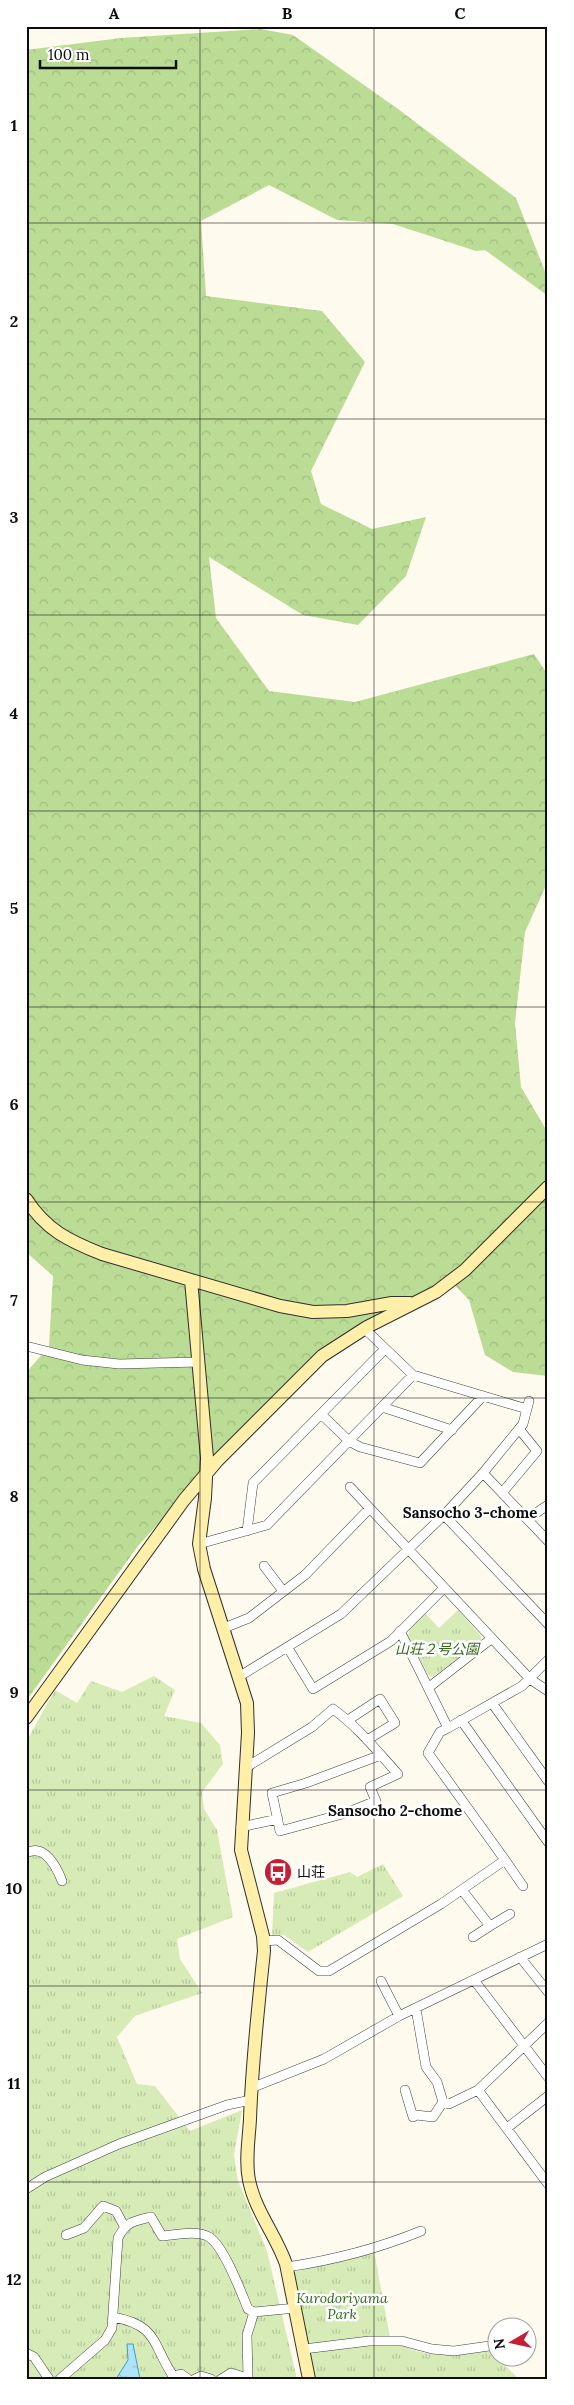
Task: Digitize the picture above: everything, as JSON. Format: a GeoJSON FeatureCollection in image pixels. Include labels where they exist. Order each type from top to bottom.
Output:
{"type":"FeatureCollection","features":[{"type":"Feature","properties":{"kind":"street"},"geometry":{"type":"LineString","coordinates":[[26,1718],[184,1500],[207,1472],[322,1356],[367,1327],[436,1292],[465,1270],[548,1187]]}},
{"type":"Feature","properties":{"kind":"street"},"geometry":{"type":"LineString","coordinates":[[26,1199],[37,1215],[49,1227],[77,1245],[280,1306],[313,1312],[347,1311],[392,1303],[413,1303]]}},
{"type":"Feature","properties":{"kind":"street"},"geometry":{"type":"LineString","coordinates":[[191,1280],[207,1472],[199,1544],[204,1569],[240,1676],[247,1703],[248,1719],[241,1850],[264,1951],[251,2094],[249,2180],[260,2212],[281,2248],[287,2267],[309,2379]]}},
{"type":"Feature","properties":{"kind":"street"},"geometry":{"type":"LineString","coordinates":[[240,1676],[341,1614],[444,1515],[523,1424],[528,1405],[482,1396],[412,1375],[368,1332],[367,1327]]}},
{"type":"Feature","properties":{"kind":"street"},"geometry":{"type":"LineString","coordinates":[[26,1346],[82,1360],[110,1363],[198,1362]]}},
{"type":"Feature","properties":{"kind":"street"},"geometry":{"type":"LineString","coordinates":[[248,1530],[253,1483],[385,1349]]}},
{"type":"Feature","properties":{"kind":"street"},"geometry":{"type":"LineString","coordinates":[[199,1544],[267,1525],[412,1375]]}},
{"type":"Feature","properties":{"kind":"street"},"geometry":{"type":"LineString","coordinates":[[321,1414],[349,1441],[360,1447],[420,1463],[482,1396]]}},
{"type":"Feature","properties":{"kind":"street"},"geometry":{"type":"LineString","coordinates":[[382,1407],[452,1430]]}},
{"type":"Feature","properties":{"kind":"street"},"geometry":{"type":"LineString","coordinates":[[502,1492],[537,1452],[519,1429]]}},
{"type":"Feature","properties":{"kind":"street"},"geometry":{"type":"LineString","coordinates":[[482,1473],[548,1541]]}},
{"type":"Feature","properties":{"kind":"street"},"geometry":{"type":"LineString","coordinates":[[350,1486],[491,1639],[530,1679],[548,1691]]}},
{"type":"Feature","properties":{"kind":"street"},"geometry":{"type":"LineString","coordinates":[[527,1519],[548,1505]]}},
{"type":"Feature","properties":{"kind":"street"},"geometry":{"type":"LineString","coordinates":[[224,1628],[250,1618],[305,1575],[369,1508]]}},
{"type":"Feature","properties":{"kind":"street"},"geometry":{"type":"LineString","coordinates":[[444,1515],[548,1624]]}},
{"type":"Feature","properties":{"kind":"street"},"geometry":{"type":"LineString","coordinates":[[264,1566],[283,1591]]}},
{"type":"Feature","properties":{"kind":"street"},"geometry":{"type":"LineString","coordinates":[[288,1648],[313,1689],[391,1641],[444,1588]]}},
{"type":"Feature","properties":{"kind":"street"},"geometry":{"type":"LineString","coordinates":[[400,1631],[448,1728]]}},
{"type":"Feature","properties":{"kind":"street"},"geometry":{"type":"LineString","coordinates":[[428,1688],[491,1639]]}},
{"type":"Feature","properties":{"kind":"street"},"geometry":{"type":"LineString","coordinates":[[523,1886],[428,1754],[440,1732],[530,1679],[548,1660]]}},
{"type":"Feature","properties":{"kind":"street"},"geometry":{"type":"LineString","coordinates":[[348,1720],[380,1699],[395,1723],[367,1740]]}},
{"type":"Feature","properties":{"kind":"street"},"geometry":{"type":"LineString","coordinates":[[492,1703],[548,1781]]}},
{"type":"Feature","properties":{"kind":"street"},"geometry":{"type":"LineString","coordinates":[[245,1768],[312,1727],[333,1708],[348,1720],[381,1755],[398,1774],[370,1787],[376,1801],[346,1813],[280,1831],[272,1793],[306,1783],[381,1755]]}},
{"type":"Feature","properties":{"kind":"street"},"geometry":{"type":"LineString","coordinates":[[461,1720],[548,1842]]}},
{"type":"Feature","properties":{"kind":"street"},"geometry":{"type":"LineString","coordinates":[[441,1789],[450,1783]]}},
{"type":"Feature","properties":{"kind":"street"},"geometry":{"type":"LineString","coordinates":[[241,1827],[278,1820]]}},
{"type":"Feature","properties":{"kind":"street"},"geometry":{"type":"LineString","coordinates":[[481,1844],[489,1839]]}},
{"type":"Feature","properties":{"kind":"street"},"geometry":{"type":"LineString","coordinates":[[26,1853],[31,1850],[44,1852],[56,1866],[62,1881]]}},
{"type":"Feature","properties":{"kind":"street"},"geometry":{"type":"LineString","coordinates":[[263,1941],[278,1940],[314,1967],[319,1970],[329,1971],[462,1890],[505,1860]]}},
{"type":"Feature","properties":{"kind":"street"},"geometry":{"type":"LineString","coordinates":[[462,1890],[490,1926]]}},
{"type":"Feature","properties":{"kind":"street"},"geometry":{"type":"LineString","coordinates":[[474,1937],[510,1914]]}},
{"type":"Feature","properties":{"kind":"street"},"geometry":{"type":"LineString","coordinates":[[26,2189],[45,2177],[119,2144],[227,2105],[251,2094],[324,2059],[399,2016],[548,1944]]}},
{"type":"Feature","properties":{"kind":"street"},"geometry":{"type":"LineString","coordinates":[[520,1957],[548,1992]]}},
{"type":"Feature","properties":{"kind":"street"},"geometry":{"type":"LineString","coordinates":[[308,1975],[314,1967]]}},
{"type":"Feature","properties":{"kind":"street"},"geometry":{"type":"LineString","coordinates":[[474,1980],[548,2077]]}},
{"type":"Feature","properties":{"kind":"street"},"geometry":{"type":"LineString","coordinates":[[381,1982],[399,2016]]}},
{"type":"Feature","properties":{"kind":"street"},"geometry":{"type":"LineString","coordinates":[[416,2009],[426,2067],[437,2082],[443,2102]]}},
{"type":"Feature","properties":{"kind":"street"},"geometry":{"type":"LineString","coordinates":[[443,2102],[449,2104],[478,2090],[548,2023]]}},
{"type":"Feature","properties":{"kind":"street"},"geometry":{"type":"LineString","coordinates":[[405,2090],[414,2117]]}},
{"type":"Feature","properties":{"kind":"street"},"geometry":{"type":"LineString","coordinates":[[478,2090],[548,2184]]}},
{"type":"Feature","properties":{"kind":"street"},"geometry":{"type":"LineString","coordinates":[[507,2128],[548,2096]]}},
{"type":"Feature","properties":{"kind":"street"},"geometry":{"type":"LineString","coordinates":[[405,2122],[416,2115],[433,2117],[443,2102]]}},
{"type":"Feature","properties":{"kind":"street"},"geometry":{"type":"LineString","coordinates":[[66,2235],[84,2228],[103,2206],[116,2211],[124,2226]]}},
{"type":"Feature","properties":{"kind":"street"},"geometry":{"type":"LineString","coordinates":[[60,2379],[105,2340],[112,2328],[118,2238],[124,2226],[150,2217],[162,2236],[190,2234],[208,2237],[219,2248],[248,2309],[254,2312],[296,2308]]}},
{"type":"Feature","properties":{"kind":"street"},"geometry":{"type":"LineString","coordinates":[[287,2267],[356,2254],[421,2231]]}},
{"type":"Feature","properties":{"kind":"street"},"geometry":{"type":"LineString","coordinates":[[220,2379],[230,2373],[248,2378],[248,2335],[254,2312]]}},
{"type":"Feature","properties":{"kind":"street"},"geometry":{"type":"LineString","coordinates":[[113,2317],[132,2320],[147,2331],[160,2350],[165,2365],[173,2376],[181,2374],[188,2379]]}},
{"type":"Feature","properties":{"kind":"street"},"geometry":{"type":"LineString","coordinates":[[304,2349],[369,2341],[402,2341],[432,2349],[454,2351],[486,2346]]}},
{"type":"Feature","properties":{"kind":"street"},"geometry":{"type":"LineString","coordinates":[[26,2353],[34,2357],[49,2379]]}},
{"type":"Feature","properties":{"kind":"street"},"geometry":{"type":"LineString","coordinates":[[196,2379],[202,2376],[211,2379]]}},
{"type":"Feature","properties":{"kind":"green space"},"geometry":{"type":"Polygon","coordinates":[[[261,29],[293,35],[398,109],[516,198],[548,279],[548,296],[485,250],[476,251],[393,224],[337,220],[269,185],[201,221],[206,296],[322,311],[365,362],[311,471],[321,504],[372,529],[426,517],[406,576],[358,625],[303,615],[209,557],[216,618],[269,691],[355,702],[534,654],[548,675],[548,881],[525,932],[515,1023],[521,1087],[548,1133],[548,1376],[513,1372],[485,1355],[469,1300],[448,1278],[311,1362],[229,1445],[138,1546],[26,1701],[26,1373],[49,1346],[53,1276],[26,1252],[26,50],[121,38],[261,29]]]}},
{"type":"Feature","properties":{"kind":"green space","name":"山荘２号公園"},"geometry":{"type":"Polygon","coordinates":[[[458,1610],[481,1636],[481,1641],[433,1677],[428,1675],[408,1636],[410,1628],[425,1613],[439,1628],[458,1610]]]}},
{"type":"Feature","properties":{"kind":"green space"},"geometry":{"type":"Polygon","coordinates":[[[154,1676],[175,1690],[164,1716],[201,1723],[220,1745],[223,1764],[202,1792],[204,1809],[217,1830],[233,1917],[177,1939],[180,1959],[202,1993],[135,2016],[117,2037],[137,2084],[155,2086],[190,2131],[242,2110],[234,2155],[238,2181],[267,2251],[297,2379],[26,2379],[26,1742],[55,1690],[77,1703],[91,1681],[122,1692],[154,1676]]]}},
{"type":"Feature","properties":{"kind":"green space"},"geometry":{"type":"Polygon","coordinates":[[[383,1864],[403,1896],[308,1952],[284,1935],[272,1936],[274,1893],[350,1872],[357,1877],[383,1864]]]}},
{"type":"Feature","properties":{"kind":"green space","name":"Kurodoriyama Park"},"geometry":{"type":"Polygon","coordinates":[[[374,2251],[390,2337],[401,2345],[425,2353],[451,2355],[486,2351],[486,2368],[508,2368],[519,2379],[314,2379],[294,2272],[374,2251]]]}},
{"type":"Feature","properties":{"kind":"water"},"geometry":{"type":"Polygon","coordinates":[[[127,2344],[133,2344],[140,2379],[116,2379],[128,2360],[127,2344]]]}},
{"type":"Feature","properties":{"kind":"place","name":"山荘"},"geometry":{"type":"Point","coordinates":[278,1872]}},
{"type":"Feature","properties":{"kind":"district","name":"Sansocho 3-chome"},"geometry":{"type":"Point","coordinates":[470,1513]}},
{"type":"Feature","properties":{"kind":"district","name":"Sansocho 2-chome"},"geometry":{"type":"Point","coordinates":[395,1811]}}]}
